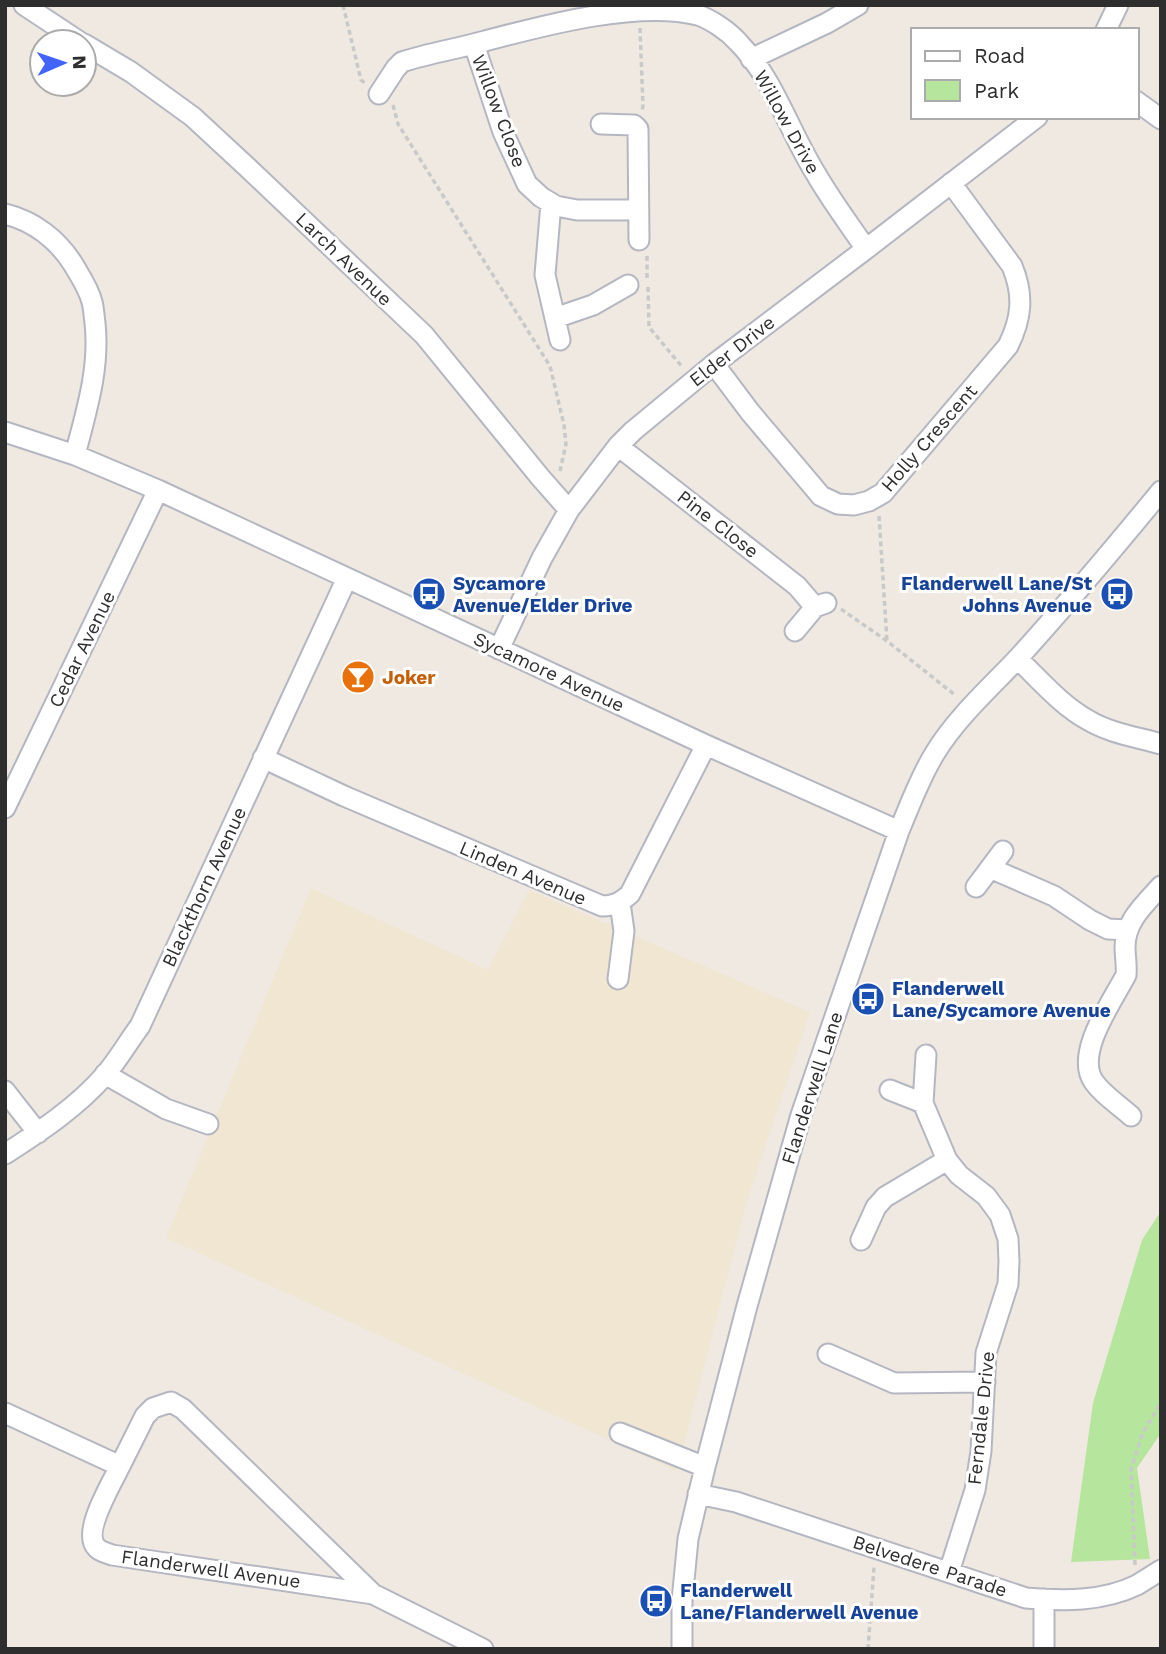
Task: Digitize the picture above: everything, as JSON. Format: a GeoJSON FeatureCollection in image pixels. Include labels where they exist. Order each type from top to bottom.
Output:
{"type":"FeatureCollection","features":[{"type":"Feature","properties":{"kind":"street","name":"Larch Avenue"},"geometry":{"type":"LineString","coordinates":[[24,5],[59,28]]}},
{"type":"Feature","properties":{"kind":"street"},"geometry":{"type":"LineString","coordinates":[[751,59],[827,23],[858,5]]}},
{"type":"Feature","properties":{"kind":"street"},"geometry":{"type":"LineString","coordinates":[[1107,28],[1118,5]]}},
{"type":"Feature","properties":{"kind":"street","name":"Willow Drive"},"geometry":{"type":"LineString","coordinates":[[565,12],[628,8],[678,10],[699,15],[716,24],[737,41],[767,80],[816,174],[866,249]]}},
{"type":"Feature","properties":{"kind":"street","name":"Willow Close"},"geometry":{"type":"LineString","coordinates":[[379,94],[402,62],[474,44],[565,12]]}},
{"type":"Feature","properties":{"kind":"street","name":"Willow Close"},"geometry":{"type":"LineString","coordinates":[[474,44],[503,132],[527,184],[556,206],[577,210],[638,210]]}},
{"type":"Feature","properties":{"kind":"street","name":"Larch Avenue"},"geometry":{"type":"LineString","coordinates":[[98,52],[131,72],[192,117],[424,335],[569,510]]}},
{"type":"Feature","properties":{"kind":"street"},"geometry":{"type":"LineString","coordinates":[[1138,102],[1161,119]]}},
{"type":"Feature","properties":{"kind":"street","name":"Elder Drive"},"geometry":{"type":"LineString","coordinates":[[499,649],[542,558],[569,510],[618,446],[633,431],[713,364],[1034,119]]}},
{"type":"Feature","properties":{"kind":"street"},"geometry":{"type":"LineString","coordinates":[[601,124],[634,125],[638,130],[639,240]]}},
{"type":"Feature","properties":{"kind":"street","name":"Holly Crescent"},"geometry":{"type":"LineString","coordinates":[[713,364],[821,496],[838,503],[854,505],[869,502],[883,493],[1008,346],[1020,312],[1020,294],[1012,266],[951,183]]}},
{"type":"Feature","properties":{"kind":"street"},"geometry":{"type":"LineString","coordinates":[[551,203],[545,275],[560,340]]}},
{"type":"Feature","properties":{"kind":"street"},"geometry":{"type":"LineString","coordinates":[[5,215],[29,223],[49,235],[67,255],[92,302],[96,359],[75,456]]}},
{"type":"Feature","properties":{"kind":"street"},"geometry":{"type":"LineString","coordinates":[[555,318],[593,305],[628,285]]}},
{"type":"Feature","properties":{"kind":"street","name":"Sycamore Avenue"},"geometry":{"type":"LineString","coordinates":[[5,432],[75,456],[158,490],[706,745],[899,831]]}},
{"type":"Feature","properties":{"kind":"street","name":"Pine Close"},"geometry":{"type":"LineString","coordinates":[[618,446],[821,605]]}},
{"type":"Feature","properties":{"kind":"street","name":"Cedar Avenue"},"geometry":{"type":"LineString","coordinates":[[5,808],[158,490]]}},
{"type":"Feature","properties":{"kind":"street","name":"Flanderwell Lane"},"geometry":{"type":"LineString","coordinates":[[681,1649],[687,1551],[698,1494],[747,1306],[802,1115],[899,831],[915,792],[934,753],[971,708],[1099,567],[1161,491]]}},
{"type":"Feature","properties":{"kind":"street","name":"Blackthorn Avenue"},"geometry":{"type":"LineString","coordinates":[[5,1154],[38,1133],[81,1099],[105,1074],[140,1026],[347,578]]}},
{"type":"Feature","properties":{"kind":"street"},"geometry":{"type":"LineString","coordinates":[[795,631],[821,605]]}},
{"type":"Feature","properties":{"kind":"street"},"geometry":{"type":"LineString","coordinates":[[1018,659],[1069,708],[1089,721],[1161,744]]}},
{"type":"Feature","properties":{"kind":"street"},"geometry":{"type":"LineString","coordinates":[[618,979],[624,931],[620,903],[630,894],[706,745]]}},
{"type":"Feature","properties":{"kind":"street","name":"Linden Avenue"},"geometry":{"type":"LineString","coordinates":[[263,758],[351,799],[602,906],[620,903]]}},
{"type":"Feature","properties":{"kind":"street"},"geometry":{"type":"LineString","coordinates":[[976,887],[1003,851]]}},
{"type":"Feature","properties":{"kind":"street"},"geometry":{"type":"LineString","coordinates":[[990,868],[1054,896],[1108,929],[1127,930]]}},
{"type":"Feature","properties":{"kind":"street"},"geometry":{"type":"LineString","coordinates":[[1130,1116],[1094,1082],[1088,1069],[1088,1057],[1091,1041],[1126,975],[1127,930],[1132,919],[1161,886]]}},
{"type":"Feature","properties":{"kind":"street","name":"Ferndale Drive"},"geometry":{"type":"LineString","coordinates":[[926,1055],[923,1103],[947,1160],[959,1175],[986,1196],[1000,1215],[1007,1238],[1009,1261],[1007,1284],[986,1353],[981,1451],[975,1490],[950,1572]]}},
{"type":"Feature","properties":{"kind":"street"},"geometry":{"type":"LineString","coordinates":[[105,1074],[166,1109],[208,1124]]}},
{"type":"Feature","properties":{"kind":"street"},"geometry":{"type":"LineString","coordinates":[[890,1090],[923,1103]]}},
{"type":"Feature","properties":{"kind":"street"},"geometry":{"type":"LineString","coordinates":[[5,1091],[38,1133]]}},
{"type":"Feature","properties":{"kind":"street"},"geometry":{"type":"LineString","coordinates":[[861,1240],[876,1207],[886,1197],[947,1160]]}},
{"type":"Feature","properties":{"kind":"street"},"geometry":{"type":"LineString","coordinates":[[828,1354],[894,1383],[985,1382]]}},
{"type":"Feature","properties":{"kind":"street","name":"Flanderwell Avenue"},"geometry":{"type":"LineString","coordinates":[[373,1594],[112,1555],[95,1546],[91,1535],[94,1522],[145,1416],[153,1408],[171,1402],[183,1409],[373,1594],[483,1649]]}},
{"type":"Feature","properties":{"kind":"street"},"geometry":{"type":"LineString","coordinates":[[5,1413],[120,1466]]}},
{"type":"Feature","properties":{"kind":"street"},"geometry":{"type":"LineString","coordinates":[[620,1433],[705,1467]]}},
{"type":"Feature","properties":{"kind":"street","name":"Belvedere Parade"},"geometry":{"type":"LineString","coordinates":[[698,1494],[736,1502],[1026,1598],[1059,1601],[1109,1595],[1136,1585],[1161,1570]]}},
{"type":"Feature","properties":{"kind":"street"},"geometry":{"type":"LineString","coordinates":[[1044,1600],[1044,1649]]}},
{"type":"Feature","properties":{"kind":"path"},"geometry":{"type":"LineString","coordinates":[[343,5],[361,80],[394,106],[398,124],[550,366],[566,444],[555,494]]}},
{"type":"Feature","properties":{"kind":"path"},"geometry":{"type":"LineString","coordinates":[[638,130],[643,106],[640,8]]}},
{"type":"Feature","properties":{"kind":"path"},"geometry":{"type":"LineString","coordinates":[[639,240],[647,246],[649,327],[694,381]]}},
{"type":"Feature","properties":{"kind":"path"},"geometry":{"type":"LineString","coordinates":[[877,497],[887,641]]}},
{"type":"Feature","properties":{"kind":"path"},"geometry":{"type":"LineString","coordinates":[[821,605],[844,611],[887,641],[971,708]]}},
{"type":"Feature","properties":{"kind":"path"},"geometry":{"type":"LineString","coordinates":[[1136,1585],[1131,1469],[1143,1432],[1161,1403]]}},
{"type":"Feature","properties":{"kind":"path"},"geometry":{"type":"LineString","coordinates":[[868,1649],[876,1548]]}},
{"type":"Feature","properties":{"kind":"shaded area"},"geometry":{"type":"Polygon","coordinates":[[[311,888],[488,970],[529,890],[810,1012],[747,1201],[677,1471],[166,1238],[311,888]]]}},
{"type":"Feature","properties":{"kind":"green space"},"geometry":{"type":"Polygon","coordinates":[[[1161,1211],[1161,1433],[1137,1468],[1150,1559],[1071,1562],[1093,1403],[1142,1240],[1161,1211]]]}},
{"type":"Feature","properties":{"kind":"place","name":"Sycamore Avenue/Elder Drive"},"geometry":{"type":"Point","coordinates":[429,594]}},
{"type":"Feature","properties":{"kind":"place","name":"Flanderwell Lane/St Johns Avenue"},"geometry":{"type":"Point","coordinates":[1117,594]}},
{"type":"Feature","properties":{"kind":"place","name":"Joker"},"geometry":{"type":"Point","coordinates":[358,677]}},
{"type":"Feature","properties":{"kind":"place","name":"Flanderwell Lane/Sycamore Avenue"},"geometry":{"type":"Point","coordinates":[868,999]}},
{"type":"Feature","properties":{"kind":"place","name":"Flanderwell Lane/Flanderwell Avenue"},"geometry":{"type":"Point","coordinates":[656,1601]}}]}
